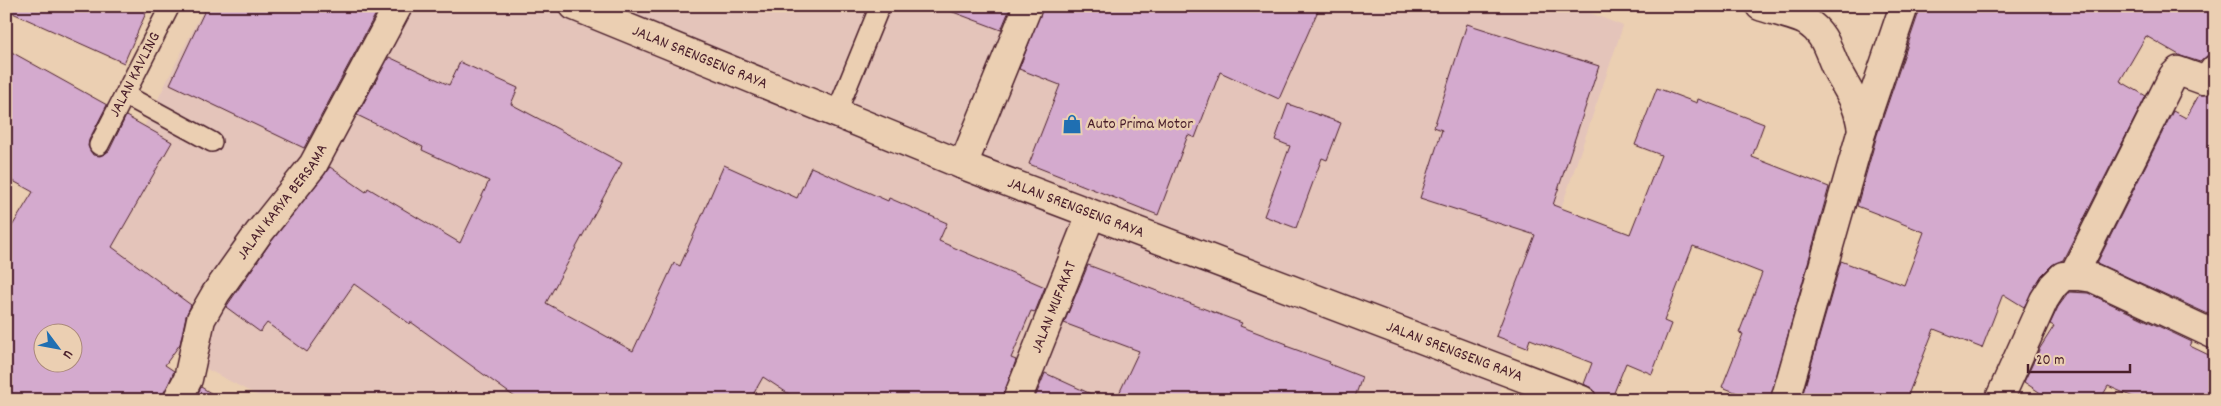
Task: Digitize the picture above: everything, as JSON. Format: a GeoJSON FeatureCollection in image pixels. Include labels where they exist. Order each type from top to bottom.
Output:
{"type":"FeatureCollection","features":[{"type":"Feature","properties":{"kind":"street","name":"JALAN KARYA BERSAMA"},"geometry":{"type":"LineString","coordinates":[[177,400],[188,379],[201,319],[216,293],[253,241],[313,165],[398,6]]}},
{"type":"Feature","properties":{"kind":"street","name":"JALAN SRENGSENG RAYA"},"geometry":{"type":"LineString","coordinates":[[574,6],[963,165],[1582,400]]}},
{"type":"Feature","properties":{"kind":"street"},"geometry":{"type":"LineString","coordinates":[[963,165],[1028,6]]}},
{"type":"Feature","properties":{"kind":"street"},"geometry":{"type":"LineString","coordinates":[[1760,6],[1806,21],[1818,31],[1827,44],[1836,69],[1859,109],[1862,130]]}},
{"type":"Feature","properties":{"kind":"street"},"geometry":{"type":"LineString","coordinates":[[1785,400],[1862,130],[1904,6]]}},
{"type":"Feature","properties":{"kind":"street"},"geometry":{"type":"LineString","coordinates":[[2074,276],[2173,76],[2182,70],[2203,80],[2210,76],[2215,69]]}},
{"type":"Feature","properties":{"kind":"street","name":"JALAN MUFAKAT"},"geometry":{"type":"LineString","coordinates":[[1017,400],[1091,214]]}},
{"type":"Feature","properties":{"kind":"street"},"geometry":{"type":"LineString","coordinates":[[1999,400],[2044,300],[2053,286],[2063,276],[2093,278],[2215,335]]}},
{"type":"Feature","properties":{"kind":"lane","name":"JALAN KAVLING"},"geometry":{"type":"LineString","coordinates":[[99,145],[170,6]]}},
{"type":"Feature","properties":{"kind":"lane"},"geometry":{"type":"LineString","coordinates":[[836,114],[880,6]]}},
{"type":"Feature","properties":{"kind":"lane"},"geometry":{"type":"LineString","coordinates":[[125,96],[212,142]]}},
{"type":"Feature","properties":{"kind":"shaded area"},"geometry":{"type":"Polygon","coordinates":[[[205,6],[1573,6],[1623,26],[1496,400],[266,400],[60,292],[205,6]]]}},
{"type":"Feature","properties":{"kind":"building"},"geometry":{"type":"Polygon","coordinates":[[[6,6],[149,6],[124,63],[6,10],[6,6]]]}},
{"type":"Feature","properties":{"kind":"building"},"geometry":{"type":"Polygon","coordinates":[[[207,6],[380,6],[304,148],[170,84],[207,6]]]}},
{"type":"Feature","properties":{"kind":"building"},"geometry":{"type":"Polygon","coordinates":[[[946,6],[1011,6],[1001,30],[945,9],[946,6]]]}},
{"type":"Feature","properties":{"kind":"building"},"geometry":{"type":"Polygon","coordinates":[[[1043,6],[1320,6],[1279,99],[1220,72],[1195,138],[1188,135],[1158,215],[1029,164],[1060,85],[1019,69],[1043,6]]]}},
{"type":"Feature","properties":{"kind":"building"},"geometry":{"type":"Polygon","coordinates":[[[1921,6],[2215,6],[2215,54],[2208,55],[2200,62],[2181,56],[2146,36],[2120,81],[2146,96],[2063,260],[2052,265],[2042,275],[2024,307],[2003,294],[1982,348],[1934,329],[1906,400],[1801,400],[1841,261],[1904,285],[1924,232],[1857,206],[1877,135],[1921,6]]]}},
{"type":"Feature","properties":{"kind":"building"},"geometry":{"type":"Polygon","coordinates":[[[1467,24],[1599,66],[1553,205],[1630,234],[1661,155],[1635,145],[1657,88],[1697,103],[1698,99],[1764,124],[1752,157],[1829,187],[1770,400],[1756,400],[1722,387],[1743,334],[1739,333],[1762,273],[1693,246],[1664,321],[1671,324],[1652,374],[1626,363],[1611,400],[1597,400],[1594,390],[1584,384],[1592,363],[1530,339],[1527,348],[1496,336],[1535,235],[1420,198],[1442,130],[1434,127],[1467,24]]]}},
{"type":"Feature","properties":{"kind":"building"},"geometry":{"type":"Polygon","coordinates":[[[6,49],[107,105],[89,140],[88,146],[93,155],[100,156],[109,151],[126,116],[172,142],[112,247],[191,305],[186,316],[180,344],[165,365],[174,371],[162,400],[6,400],[6,236],[33,192],[6,177],[6,49]]]}},
{"type":"Feature","properties":{"kind":"building"},"geometry":{"type":"Polygon","coordinates":[[[389,57],[449,85],[460,62],[518,88],[511,104],[622,163],[546,303],[633,351],[674,263],[680,266],[724,165],[797,198],[811,167],[888,201],[889,198],[947,223],[939,241],[1045,287],[1035,312],[1031,311],[1011,358],[1016,360],[1002,400],[798,400],[763,377],[750,400],[519,400],[411,322],[410,324],[354,284],[307,352],[267,323],[260,332],[226,307],[270,243],[330,167],[366,192],[368,188],[460,243],[489,181],[422,150],[423,147],[357,115],[389,57]]]}},
{"type":"Feature","properties":{"kind":"building"},"geometry":{"type":"Polygon","coordinates":[[[2215,91],[2215,303],[2208,314],[2097,263],[2173,111],[2186,118],[2199,95],[2215,91]]]}},
{"type":"Feature","properties":{"kind":"building"},"geometry":{"type":"Polygon","coordinates":[[[1288,104],[1341,123],[1327,160],[1322,158],[1296,228],[1264,216],[1290,146],[1275,140],[1288,104]]]}},
{"type":"Feature","properties":{"kind":"building"},"geometry":{"type":"Polygon","coordinates":[[[1088,265],[1242,323],[1240,326],[1287,344],[1286,346],[1330,362],[1329,364],[1362,377],[1354,400],[1116,400],[1139,351],[1064,323],[1088,265]]]}},
{"type":"Feature","properties":{"kind":"building"},"geometry":{"type":"Polygon","coordinates":[[[2069,292],[2088,293],[2192,342],[2190,346],[2215,358],[2215,400],[2140,400],[2108,386],[2100,400],[2051,400],[2024,382],[2040,348],[2054,326],[2050,324],[2058,307],[2069,292]]]}},
{"type":"Feature","properties":{"kind":"building"},"geometry":{"type":"Polygon","coordinates":[[[1045,373],[1104,400],[1034,400],[1045,373]]]}},
{"type":"Feature","properties":{"kind":"building"},"geometry":{"type":"Polygon","coordinates":[[[201,387],[222,400],[195,400],[201,387]]]}},
{"type":"Feature","properties":{"kind":"place","name":"Auto Prima Motor"},"geometry":{"type":"Point","coordinates":[1072,124]}}]}
